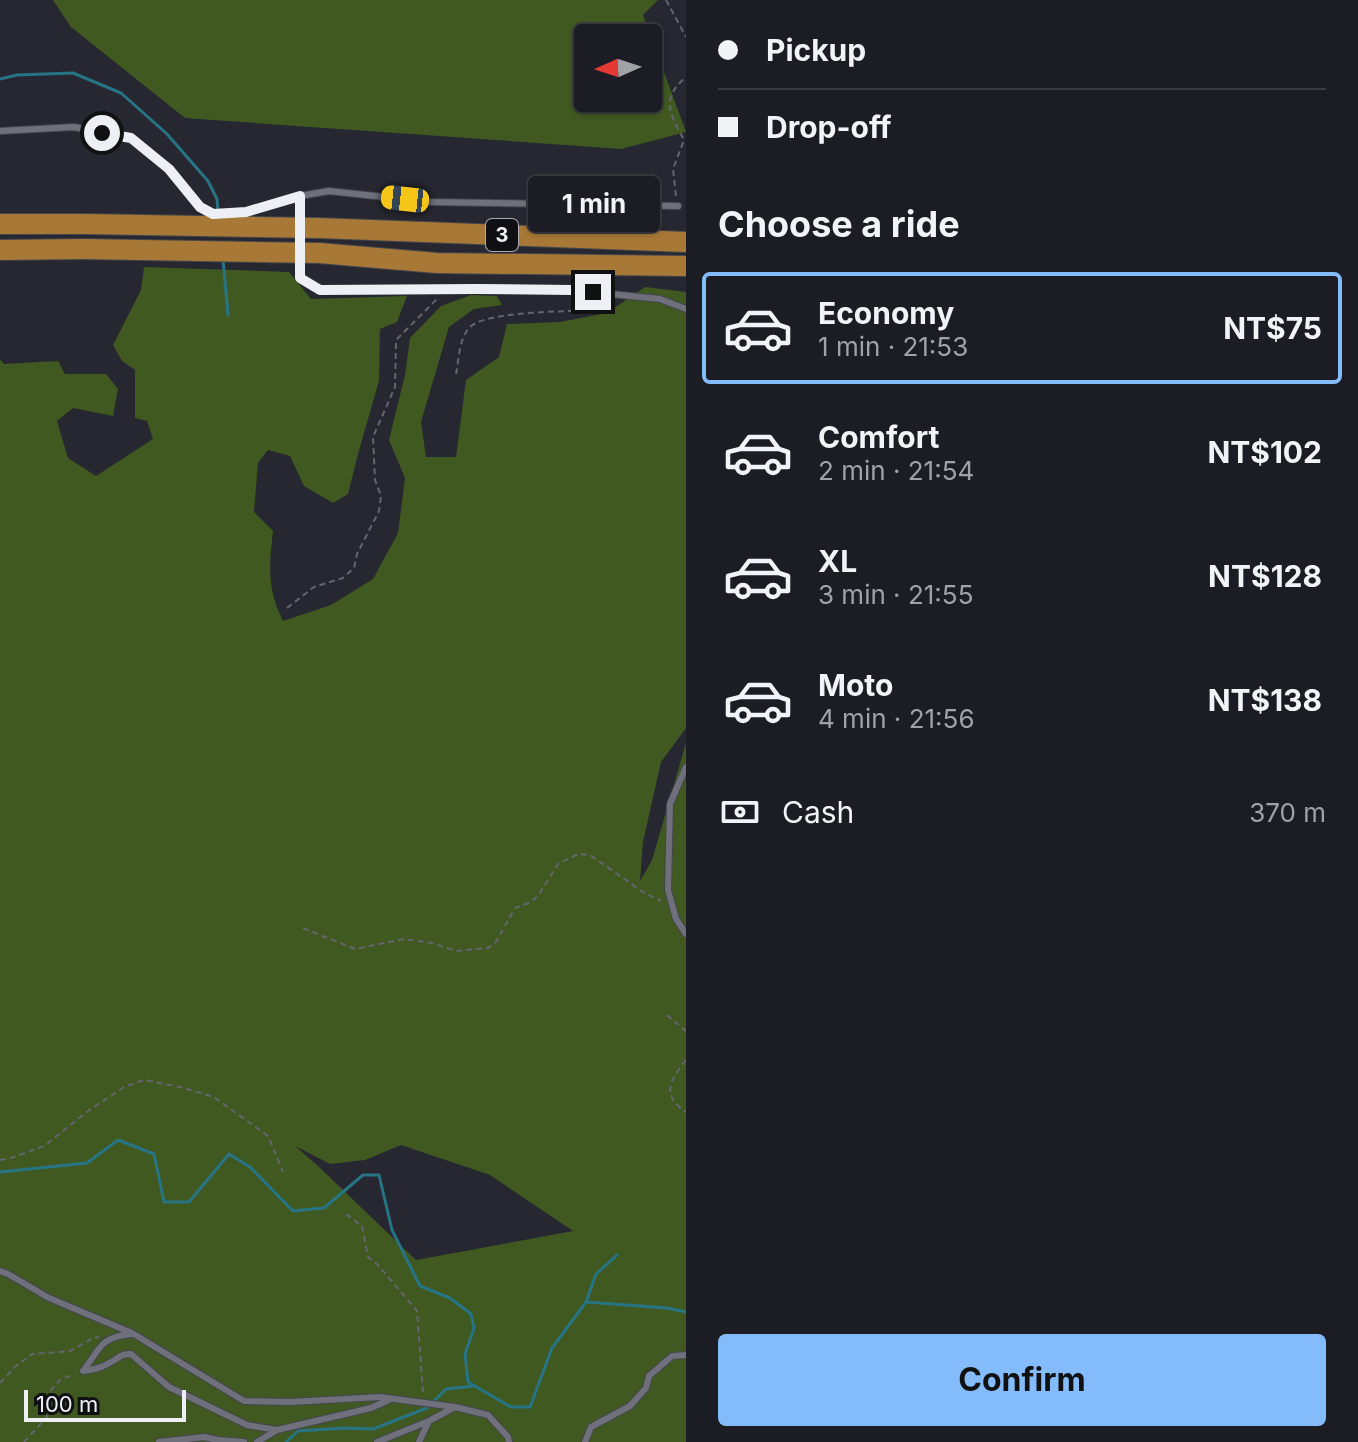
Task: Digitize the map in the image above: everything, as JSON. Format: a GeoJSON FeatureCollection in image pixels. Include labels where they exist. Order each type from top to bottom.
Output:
{"type":"FeatureCollection","features":[{"type":"Feature","properties":{"kind":"highway","name":"3"},"geometry":{"type":"LineString","coordinates":[[0,224],[318,228],[686,242]]}},
{"type":"Feature","properties":{"kind":"highway","name":"3"},"geometry":{"type":"LineString","coordinates":[[0,250],[319,253],[437,263],[686,266]]}},
{"type":"Feature","properties":{"kind":"lane"},"geometry":{"type":"LineString","coordinates":[[0,131],[74,127],[131,138],[169,169],[200,207],[213,214],[246,212],[329,191],[430,202],[678,206]]}},
{"type":"Feature","properties":{"kind":"lane"},"geometry":{"type":"LineString","coordinates":[[300,196],[300,278],[320,290],[572,290],[660,299],[686,309]]}},
{"type":"Feature","properties":{"kind":"lane"},"geometry":{"type":"LineString","coordinates":[[686,767],[670,804],[668,890],[676,919],[686,934]]}},
{"type":"Feature","properties":{"kind":"lane"},"geometry":{"type":"LineString","coordinates":[[0,1271],[49,1298],[132,1333],[244,1401],[380,1397],[455,1407],[488,1415],[509,1442]]}},
{"type":"Feature","properties":{"kind":"lane"},"geometry":{"type":"LineString","coordinates":[[83,1371],[104,1341],[112,1336],[132,1333]]}},
{"type":"Feature","properties":{"kind":"lane"},"geometry":{"type":"LineString","coordinates":[[83,1371],[96,1369],[123,1354],[131,1354],[169,1387],[247,1425],[277,1430]]}},
{"type":"Feature","properties":{"kind":"lane"},"geometry":{"type":"LineString","coordinates":[[585,1442],[591,1427],[630,1406],[646,1388],[649,1376],[672,1356],[686,1355]]}},
{"type":"Feature","properties":{"kind":"lane"},"geometry":{"type":"LineString","coordinates":[[257,1442],[277,1430],[371,1408],[392,1398]]}},
{"type":"Feature","properties":{"kind":"lane"},"geometry":{"type":"LineString","coordinates":[[377,1442],[455,1407]]}},
{"type":"Feature","properties":{"kind":"lane"},"geometry":{"type":"LineString","coordinates":[[419,1442],[429,1421]]}},
{"type":"Feature","properties":{"kind":"lane"},"geometry":{"type":"LineString","coordinates":[[159,1442],[204,1437],[244,1442]]}},
{"type":"Feature","properties":{"kind":"path"},"geometry":{"type":"LineString","coordinates":[[666,0],[686,37]]}},
{"type":"Feature","properties":{"kind":"path"},"geometry":{"type":"LineString","coordinates":[[678,206],[673,169],[684,140],[670,114],[669,102],[676,86],[686,77]]}},
{"type":"Feature","properties":{"kind":"path"},"geometry":{"type":"LineString","coordinates":[[287,608],[314,587],[343,578],[354,568],[357,554],[379,511],[381,496],[375,480],[373,437],[395,387],[396,340],[445,289]]}},
{"type":"Feature","properties":{"kind":"path"},"geometry":{"type":"LineString","coordinates":[[456,374],[462,341],[470,327],[490,316],[589,310],[613,295]]}},
{"type":"Feature","properties":{"kind":"path"},"geometry":{"type":"LineString","coordinates":[[303,928],[355,949],[404,939],[456,951],[488,948],[496,942],[515,908],[538,896],[558,864],[578,854],[590,855],[643,892],[672,907]]}},
{"type":"Feature","properties":{"kind":"path"},"geometry":{"type":"LineString","coordinates":[[667,1015],[686,1031]]}},
{"type":"Feature","properties":{"kind":"path"},"geometry":{"type":"LineString","coordinates":[[686,1060],[673,1074],[670,1085],[672,1099],[686,1112]]}},
{"type":"Feature","properties":{"kind":"path"},"geometry":{"type":"LineString","coordinates":[[0,1160],[44,1146],[124,1087],[144,1080],[214,1097],[268,1136],[283,1172]]}},
{"type":"Feature","properties":{"kind":"path"},"geometry":{"type":"LineString","coordinates":[[346,1214],[362,1226],[368,1257],[417,1311],[423,1403]]}},
{"type":"Feature","properties":{"kind":"path"},"geometry":{"type":"LineString","coordinates":[[0,1383],[32,1354],[70,1351],[93,1338],[112,1336]]}},
{"type":"Feature","properties":{"kind":"path"},"geometry":{"type":"LineString","coordinates":[[24,1442],[47,1417],[51,1390],[60,1380],[83,1371]]}},
{"type":"Feature","properties":{"kind":"green space"},"geometry":{"type":"Polygon","coordinates":[[[53,0],[658,0],[643,15],[646,24],[574,24],[574,112],[662,112],[662,67],[686,132],[621,149],[185,118],[71,27],[53,0]]]}},
{"type":"Feature","properties":{"kind":"green space"},"geometry":{"type":"Polygon","coordinates":[[[144,267],[289,272],[311,299],[407,296],[397,322],[380,329],[379,381],[348,494],[333,503],[304,486],[290,456],[268,450],[258,463],[254,512],[273,531],[270,577],[283,621],[331,605],[373,579],[398,533],[405,478],[389,440],[405,375],[410,338],[441,306],[471,295],[497,296],[502,305],[474,309],[449,327],[421,422],[426,457],[456,457],[466,380],[499,357],[507,324],[560,322],[607,313],[645,287],[686,292],[686,728],[661,762],[643,842],[640,881],[652,860],[686,743],[686,1442],[0,1442],[0,359],[4,364],[58,361],[65,374],[106,374],[118,389],[113,416],[73,408],[57,421],[68,458],[96,476],[153,439],[147,421],[135,418],[135,370],[122,361],[113,345],[141,290],[144,267]],[[401,1145],[365,1160],[330,1164],[295,1146],[416,1260],[573,1231],[490,1175],[401,1145]]]}},
{"type":"Feature","properties":{"kind":"waterway"},"geometry":{"type":"LineString","coordinates":[[0,79],[17,75],[73,73],[121,93],[167,134],[208,181],[217,199],[218,212]]}},
{"type":"Feature","properties":{"kind":"waterway"},"geometry":{"type":"LineString","coordinates":[[223,259],[228,315]]}},
{"type":"Feature","properties":{"kind":"waterway"},"geometry":{"type":"LineString","coordinates":[[0,1172],[87,1163],[118,1140],[154,1154],[164,1202],[189,1202],[229,1154],[250,1167],[293,1211],[324,1208],[363,1175],[379,1175],[392,1230],[420,1286],[450,1298],[471,1314],[474,1328],[465,1354],[468,1382],[511,1407],[530,1407],[552,1348],[586,1302],[686,1312]]}},
{"type":"Feature","properties":{"kind":"waterway"},"geometry":{"type":"LineString","coordinates":[[586,1302],[596,1274],[617,1255]]}},
{"type":"Feature","properties":{"kind":"waterway"},"geometry":{"type":"LineString","coordinates":[[286,1442],[298,1431],[373,1429],[427,1408],[446,1389],[474,1386]]}},
{"type":"Feature","properties":{"kind":"route"},"geometry":{"type":"LineString","coordinates":[[102,133],[131,138],[169,169],[200,207],[213,214],[246,212],[300,196],[300,278],[320,290],[593,292]]}}]}
